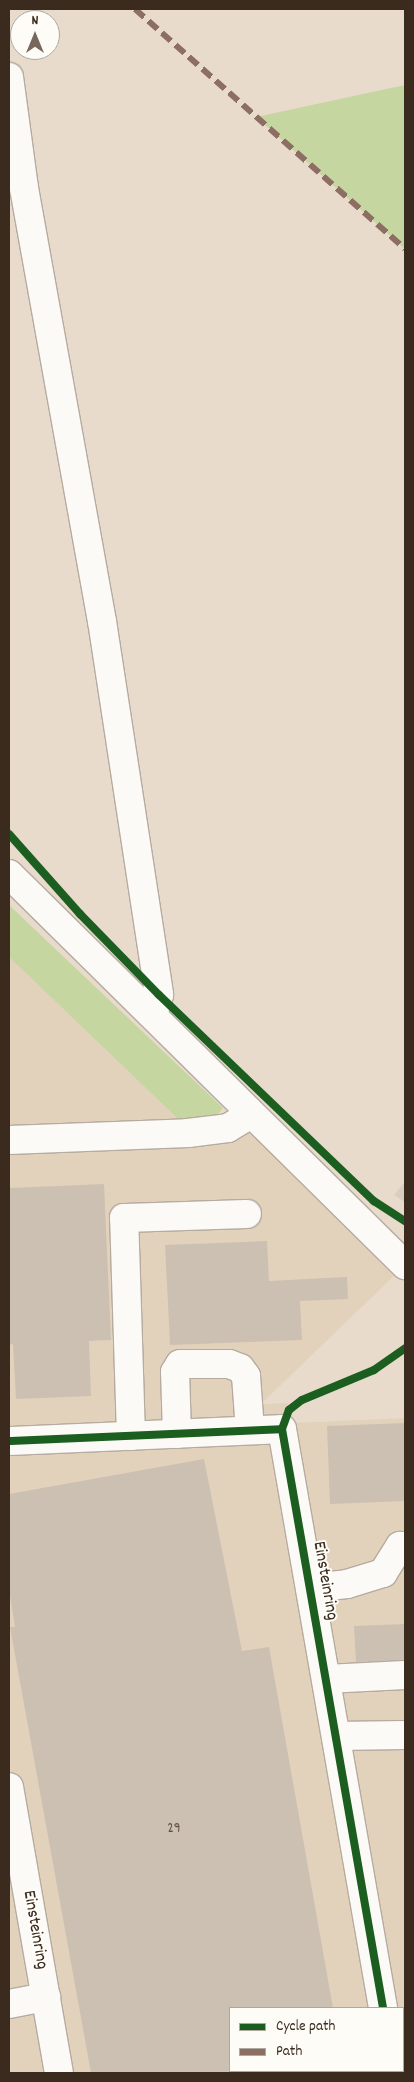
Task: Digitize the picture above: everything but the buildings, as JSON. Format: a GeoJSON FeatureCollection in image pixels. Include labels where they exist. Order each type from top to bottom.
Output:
{"type":"FeatureCollection","features":[{"type":"Feature","properties":{"kind":"street"},"geometry":{"type":"LineString","coordinates":[[9,77],[24,188],[102,620],[159,994],[153,1014]]}},
{"type":"Feature","properties":{"kind":"street"},"geometry":{"type":"LineString","coordinates":[[9,874],[153,1014],[250,1115],[405,1265]]}},
{"type":"Feature","properties":{"kind":"street"},"geometry":{"type":"LineString","coordinates":[[9,1140],[188,1133],[228,1128],[250,1115]]}},
{"type":"Feature","properties":{"kind":"street"},"geometry":{"type":"LineString","coordinates":[[131,1436],[124,1218],[247,1214]]}},
{"type":"Feature","properties":{"kind":"street"},"geometry":{"type":"LineString","coordinates":[[177,1434],[175,1372],[180,1364],[229,1364],[240,1368],[246,1376],[250,1430]]}},
{"type":"Feature","properties":{"kind":"street","name":"Einsteinring"},"geometry":{"type":"LineString","coordinates":[[9,1441],[282,1429],[383,2007]]}},
{"type":"Feature","properties":{"kind":"street"},"geometry":{"type":"LineString","coordinates":[[310,1588],[346,1584],[383,1573],[400,1546],[405,1546]]}},
{"type":"Feature","properties":{"kind":"street"},"geometry":{"type":"LineString","coordinates":[[326,1679],[405,1675]]}},
{"type":"Feature","properties":{"kind":"street"},"geometry":{"type":"LineString","coordinates":[[336,1736],[405,1735]]}},
{"type":"Feature","properties":{"kind":"street","name":"Einsteinring"},"geometry":{"type":"LineString","coordinates":[[9,1787],[59,2073]]}},
{"type":"Feature","properties":{"kind":"street"},"geometry":{"type":"LineString","coordinates":[[9,2004],[46,1997]]}},
{"type":"Feature","properties":{"kind":"shaded area"},"geometry":{"type":"Polygon","coordinates":[[[9,957],[176,1117],[177,1130],[239,1123],[394,1276],[261,1404],[288,1403],[293,1423],[405,1418],[405,2073],[9,2073],[9,957]]]}},
{"type":"Feature","properties":{"kind":"shaded area"},"geometry":{"type":"Polygon","coordinates":[[[405,1182],[405,1202],[394,1195],[405,1182]]]}},
{"type":"Feature","properties":{"kind":"green space"},"geometry":{"type":"Polygon","coordinates":[[[405,85],[405,249],[256,117],[405,85]]]}},
{"type":"Feature","properties":{"kind":"green space"},"geometry":{"type":"Polygon","coordinates":[[[9,905],[223,1108],[209,1126],[176,1130],[176,1117],[9,957],[9,905]]]}},
{"type":"Feature","properties":{"kind":"marked path"},"geometry":{"type":"LineString","coordinates":[[135,9],[405,249]]}},
{"type":"Feature","properties":{"kind":"cycle path"},"geometry":{"type":"LineString","coordinates":[[9,834],[80,914],[159,995],[374,1201],[405,1221]]}},
{"type":"Feature","properties":{"kind":"cycle path"},"geometry":{"type":"LineString","coordinates":[[282,1429],[289,1410],[302,1400],[374,1370],[405,1348]]}},
{"type":"Feature","properties":{"kind":"cycle path"},"geometry":{"type":"LineString","coordinates":[[9,1441],[282,1429],[383,2007]]}}]}
